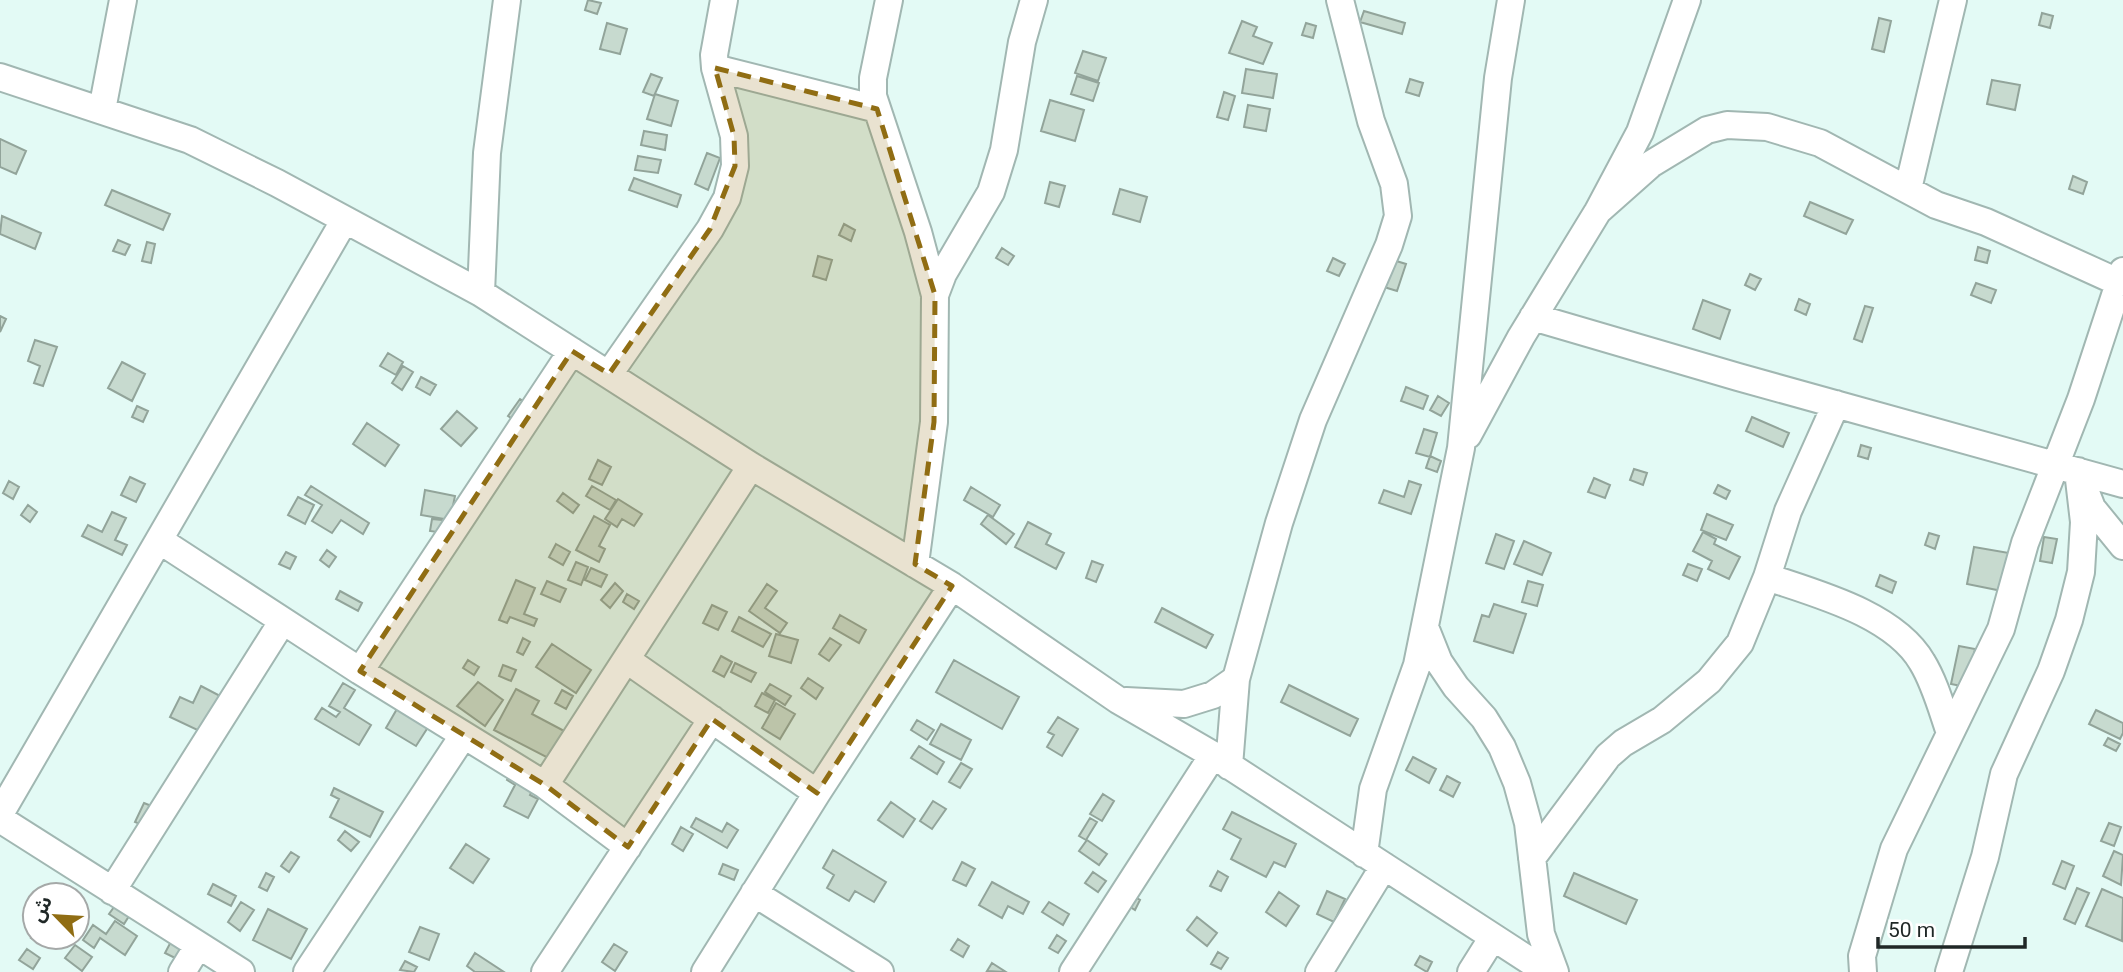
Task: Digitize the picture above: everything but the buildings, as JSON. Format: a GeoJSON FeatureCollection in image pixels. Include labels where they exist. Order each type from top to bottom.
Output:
{"type":"FeatureCollection","features":[{"type":"Feature","properties":{"kind":"street"},"geometry":{"type":"LineString","coordinates":[[102,110],[123,0]]}},
{"type":"Feature","properties":{"kind":"street"},"geometry":{"type":"LineString","coordinates":[[481,293],[487,153],[507,0]]}},
{"type":"Feature","properties":{"kind":"street"},"geometry":{"type":"LineString","coordinates":[[609,374],[710,229],[727,198],[734,166],[734,136],[715,68],[715,40],[724,0]]}},
{"type":"Feature","properties":{"kind":"street"},"geometry":{"type":"LineString","coordinates":[[889,0],[873,78],[877,109],[918,232],[935,295],[934,422],[915,564]]}},
{"type":"Feature","properties":{"kind":"street"},"geometry":{"type":"LineString","coordinates":[[935,295],[943,274],[991,192],[1004,150],[1023,43],[1034,0]]}},
{"type":"Feature","properties":{"kind":"street"},"geometry":{"type":"LineString","coordinates":[[1073,972],[1221,761],[1236,678],[1279,523],[1313,421],[1389,245],[1398,216],[1394,184],[1371,121],[1340,0]]}},
{"type":"Feature","properties":{"kind":"street"},"geometry":{"type":"LineString","coordinates":[[1319,972],[1374,860],[1373,789],[1417,665],[1461,448],[1498,78],[1511,0]]}},
{"type":"Feature","properties":{"kind":"street"},"geometry":{"type":"LineString","coordinates":[[1461,448],[1533,317],[1598,211],[1640,132],[1686,0]]}},
{"type":"Feature","properties":{"kind":"street"},"geometry":{"type":"LineString","coordinates":[[1908,189],[1953,0]]}},
{"type":"Feature","properties":{"kind":"street"},"geometry":{"type":"LineString","coordinates":[[715,68],[877,109]]}},
{"type":"Feature","properties":{"kind":"street"},"geometry":{"type":"LineString","coordinates":[[0,77],[190,140],[277,183],[481,293],[751,466],[952,586],[1118,701],[1221,761],[1547,972]]}},
{"type":"Feature","properties":{"kind":"street"},"geometry":{"type":"LineString","coordinates":[[1598,211],[1651,164],[1707,130],[1727,125],[1767,127],[1820,143],[1936,205],[1986,222],[2121,277],[2071,423],[2066,468],[2025,543],[2001,629],[1894,849],[1863,956],[1863,972]]}},
{"type":"Feature","properties":{"kind":"street"},"geometry":{"type":"LineString","coordinates":[[241,972],[0,817],[344,220]]}},
{"type":"Feature","properties":{"kind":"street"},"geometry":{"type":"LineString","coordinates":[[1533,317],[2123,484]]}},
{"type":"Feature","properties":{"kind":"street"},"geometry":{"type":"LineString","coordinates":[[360,671],[572,351]]}},
{"type":"Feature","properties":{"kind":"street"},"geometry":{"type":"LineString","coordinates":[[1532,858],[1608,756],[1623,743],[1662,720],[1709,681],[1740,643],[1768,576],[1788,512],[1836,404]]}},
{"type":"Feature","properties":{"kind":"street"},"geometry":{"type":"LineString","coordinates":[[545,785],[751,466]]}},
{"type":"Feature","properties":{"kind":"street"},"geometry":{"type":"LineString","coordinates":[[2066,468],[2092,508],[2123,546]]}},
{"type":"Feature","properties":{"kind":"street"},"geometry":{"type":"LineString","coordinates":[[1949,972],[1985,857],[2004,774],[2051,671],[2081,572],[2084,522],[2066,468]]}},
{"type":"Feature","properties":{"kind":"street"},"geometry":{"type":"LineString","coordinates":[[159,540],[360,671],[545,785],[628,847]]}},
{"type":"Feature","properties":{"kind":"street"},"geometry":{"type":"LineString","coordinates":[[1768,576],[1853,607],[1889,629],[1908,645],[1922,662],[1950,733]]}},
{"type":"Feature","properties":{"kind":"street"},"geometry":{"type":"LineString","coordinates":[[705,972],[817,793],[952,586]]}},
{"type":"Feature","properties":{"kind":"street"},"geometry":{"type":"LineString","coordinates":[[112,891],[282,621]]}},
{"type":"Feature","properties":{"kind":"street"},"geometry":{"type":"LineString","coordinates":[[1425,627],[1439,662],[1456,687],[1484,718],[1502,747],[1517,783],[1528,824],[1541,934],[1555,972]]}},
{"type":"Feature","properties":{"kind":"street"},"geometry":{"type":"LineString","coordinates":[[627,660],[817,793]]}},
{"type":"Feature","properties":{"kind":"street"},"geometry":{"type":"LineString","coordinates":[[1118,701],[1184,704],[1213,695],[1236,678]]}},
{"type":"Feature","properties":{"kind":"street"},"geometry":{"type":"LineString","coordinates":[[545,972],[712,719]]}},
{"type":"Feature","properties":{"kind":"street"},"geometry":{"type":"LineString","coordinates":[[307,972],[463,736]]}},
{"type":"Feature","properties":{"kind":"street"},"geometry":{"type":"LineString","coordinates":[[754,893],[880,972]]}},
{"type":"Feature","properties":{"kind":"street"},"geometry":{"type":"LineString","coordinates":[[1471,972],[1493,937]]}},
{"type":"Feature","properties":{"kind":"street"},"geometry":{"type":"LineString","coordinates":[[182,972],[198,946]]}},
{"type":"Feature","properties":{"kind":"highlighted area"},"geometry":{"type":"Polygon","coordinates":[[[715,68],[877,109],[935,295],[934,422],[915,564],[952,586],[817,793],[712,719],[628,847],[545,785],[360,671],[572,351],[609,374],[710,229],[735,166],[734,136],[715,68]]]}}]}
